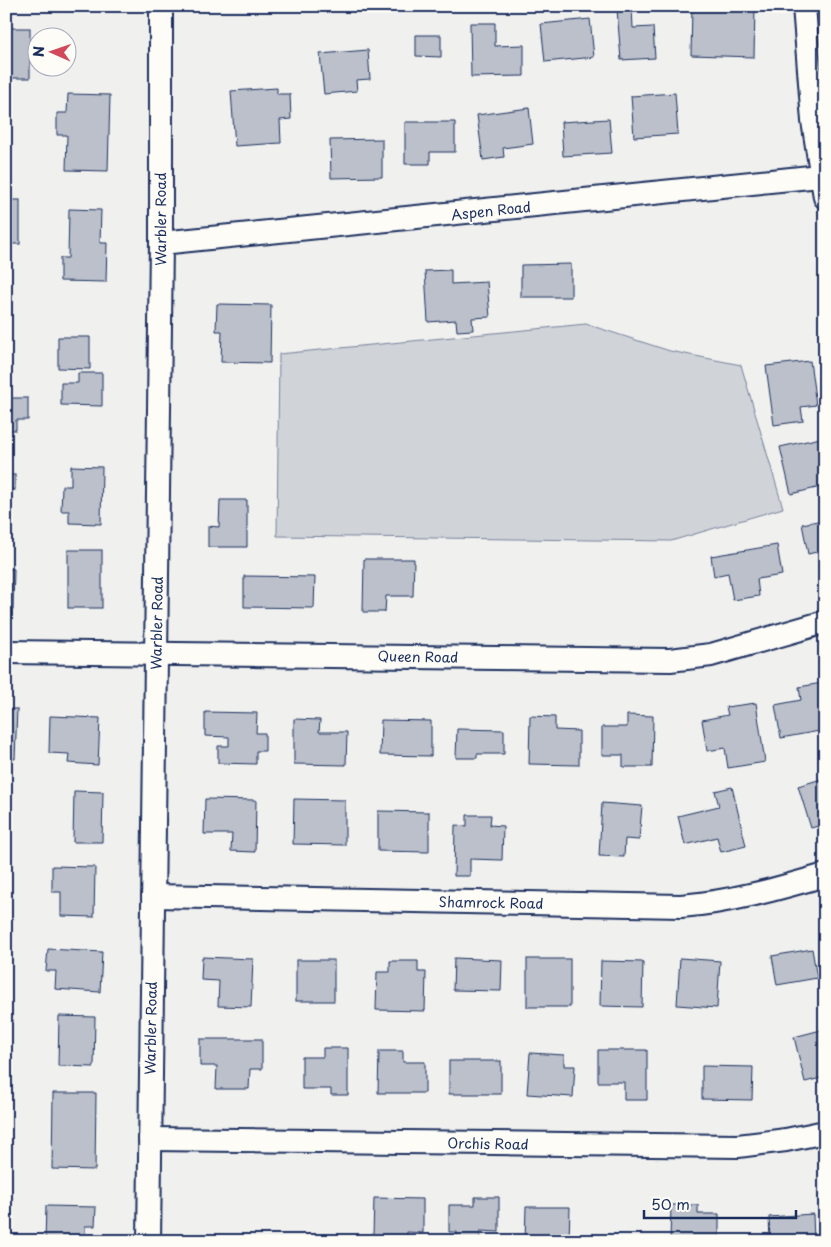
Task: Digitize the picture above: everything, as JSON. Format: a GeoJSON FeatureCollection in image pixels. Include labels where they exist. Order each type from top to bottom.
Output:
{"type":"FeatureCollection","features":[{"type":"Feature","properties":{"kind":"street","name":"Warbler Road"},"geometry":{"type":"LineString","coordinates":[[149,1241],[162,243],[161,6]]}},
{"type":"Feature","properties":{"kind":"street"},"geometry":{"type":"LineString","coordinates":[[804,6],[822,186]]}},
{"type":"Feature","properties":{"kind":"street","name":"Aspen Road"},"geometry":{"type":"LineString","coordinates":[[162,243],[679,192],[822,186]]}},
{"type":"Feature","properties":{"kind":"street","name":"Queen Road"},"geometry":{"type":"LineString","coordinates":[[6,652],[670,660],[711,655],[825,622]]}},
{"type":"Feature","properties":{"kind":"street","name":"Shamrock Road"},"geometry":{"type":"LineString","coordinates":[[153,896],[681,906],[715,903],[759,894],[825,875]]}},
{"type":"Feature","properties":{"kind":"street","name":"Orchis Road"},"geometry":{"type":"LineString","coordinates":[[150,1140],[738,1146],[786,1140],[825,1132]]}},
{"type":"Feature","properties":{"kind":"shaded area"},"geometry":{"type":"Polygon","coordinates":[[[586,324],[670,351],[741,365],[783,508],[671,541],[277,536],[279,354],[586,324]]]}},
{"type":"Feature","properties":{"kind":"building"},"geometry":{"type":"Polygon","coordinates":[[[692,6],[755,7],[754,57],[691,55],[692,6]]]}},
{"type":"Feature","properties":{"kind":"building"},"geometry":{"type":"Polygon","coordinates":[[[632,8],[633,28],[653,27],[655,58],[621,60],[617,9],[632,8]]]}},
{"type":"Feature","properties":{"kind":"building"},"geometry":{"type":"Polygon","coordinates":[[[590,19],[594,57],[545,62],[541,24],[590,19]]]}},
{"type":"Feature","properties":{"kind":"building"},"geometry":{"type":"Polygon","coordinates":[[[470,23],[495,23],[495,46],[524,45],[524,76],[471,77],[470,23]]]}},
{"type":"Feature","properties":{"kind":"building"},"geometry":{"type":"Polygon","coordinates":[[[6,28],[28,28],[28,78],[6,78],[6,28]]]}},
{"type":"Feature","properties":{"kind":"building"},"geometry":{"type":"Polygon","coordinates":[[[416,35],[441,35],[441,57],[416,56],[416,35]]]}},
{"type":"Feature","properties":{"kind":"building"},"geometry":{"type":"Polygon","coordinates":[[[368,50],[370,79],[356,80],[357,91],[324,94],[320,54],[368,50]]]}},
{"type":"Feature","properties":{"kind":"building"},"geometry":{"type":"Polygon","coordinates":[[[277,88],[277,94],[290,94],[291,119],[280,120],[281,143],[235,146],[231,91],[277,88]]]}},
{"type":"Feature","properties":{"kind":"building"},"geometry":{"type":"Polygon","coordinates":[[[675,93],[678,134],[634,137],[631,96],[675,93]]]}},
{"type":"Feature","properties":{"kind":"building"},"geometry":{"type":"Polygon","coordinates":[[[68,94],[110,95],[108,171],[66,170],[67,135],[57,135],[57,113],[67,113],[68,94]]]}},
{"type":"Feature","properties":{"kind":"building"},"geometry":{"type":"Polygon","coordinates":[[[529,108],[533,144],[503,148],[504,157],[483,160],[477,115],[529,108]]]}},
{"type":"Feature","properties":{"kind":"building"},"geometry":{"type":"Polygon","coordinates":[[[609,119],[612,153],[563,156],[561,122],[609,119]]]}},
{"type":"Feature","properties":{"kind":"building"},"geometry":{"type":"Polygon","coordinates":[[[405,122],[455,122],[455,152],[430,152],[430,164],[405,164],[405,122]]]}},
{"type":"Feature","properties":{"kind":"building"},"geometry":{"type":"Polygon","coordinates":[[[382,139],[382,177],[331,178],[330,140],[382,139]]]}},
{"type":"Feature","properties":{"kind":"building"},"geometry":{"type":"Polygon","coordinates":[[[6,200],[20,200],[20,244],[6,244],[6,200]]]}},
{"type":"Feature","properties":{"kind":"building"},"geometry":{"type":"Polygon","coordinates":[[[69,209],[101,210],[100,243],[107,243],[106,282],[60,281],[60,258],[68,258],[69,209]]]}},
{"type":"Feature","properties":{"kind":"building"},"geometry":{"type":"Polygon","coordinates":[[[571,264],[571,297],[521,297],[521,265],[571,264]]]}},
{"type":"Feature","properties":{"kind":"building"},"geometry":{"type":"Polygon","coordinates":[[[451,270],[451,284],[487,282],[490,317],[472,318],[473,330],[457,331],[456,320],[428,322],[425,271],[451,270]]]}},
{"type":"Feature","properties":{"kind":"building"},"geometry":{"type":"Polygon","coordinates":[[[217,304],[271,305],[270,363],[221,362],[222,331],[216,331],[217,304]]]}},
{"type":"Feature","properties":{"kind":"building"},"geometry":{"type":"Polygon","coordinates":[[[58,337],[90,337],[90,369],[58,368],[58,337]]]}},
{"type":"Feature","properties":{"kind":"building"},"geometry":{"type":"Polygon","coordinates":[[[810,361],[816,405],[801,407],[803,421],[774,425],[766,366],[810,361]]]}},
{"type":"Feature","properties":{"kind":"building"},"geometry":{"type":"Polygon","coordinates":[[[78,373],[102,373],[102,406],[61,405],[61,383],[78,383],[78,373]]]}},
{"type":"Feature","properties":{"kind":"building"},"geometry":{"type":"Polygon","coordinates":[[[6,398],[28,398],[28,420],[16,420],[16,430],[6,430],[6,398]]]}},
{"type":"Feature","properties":{"kind":"building"},"geometry":{"type":"Polygon","coordinates":[[[825,437],[825,486],[791,494],[780,447],[825,437]]]}},
{"type":"Feature","properties":{"kind":"building"},"geometry":{"type":"Polygon","coordinates":[[[71,466],[102,467],[101,524],[69,523],[69,511],[61,511],[62,486],[71,486],[71,466]]]}},
{"type":"Feature","properties":{"kind":"building"},"geometry":{"type":"Polygon","coordinates":[[[6,475],[15,475],[15,490],[6,490],[6,475]]]}},
{"type":"Feature","properties":{"kind":"building"},"geometry":{"type":"Polygon","coordinates":[[[220,500],[247,500],[247,547],[208,547],[208,526],[219,527],[220,500]]]}},
{"type":"Feature","properties":{"kind":"building"},"geometry":{"type":"Polygon","coordinates":[[[825,506],[825,550],[808,554],[802,524],[823,520],[820,507],[825,506]]]}},
{"type":"Feature","properties":{"kind":"building"},"geometry":{"type":"Polygon","coordinates":[[[777,545],[782,575],[757,579],[759,596],[733,600],[728,573],[714,576],[711,556],[777,545]]]}},
{"type":"Feature","properties":{"kind":"building"},"geometry":{"type":"Polygon","coordinates":[[[68,550],[102,550],[102,608],[68,608],[68,550]]]}},
{"type":"Feature","properties":{"kind":"building"},"geometry":{"type":"Polygon","coordinates":[[[364,559],[414,559],[413,596],[386,596],[385,612],[363,612],[364,559]]]}},
{"type":"Feature","properties":{"kind":"building"},"geometry":{"type":"Polygon","coordinates":[[[6,569],[14,569],[13,609],[6,609],[6,569]]]}},
{"type":"Feature","properties":{"kind":"building"},"geometry":{"type":"Polygon","coordinates":[[[244,576],[315,577],[314,608],[244,607],[244,576]]]}},
{"type":"Feature","properties":{"kind":"building"},"geometry":{"type":"Polygon","coordinates":[[[822,683],[825,700],[825,730],[781,738],[775,705],[801,700],[799,687],[822,683]]]}},
{"type":"Feature","properties":{"kind":"building"},"geometry":{"type":"Polygon","coordinates":[[[756,703],[765,762],[728,768],[725,748],[707,751],[702,720],[728,715],[726,707],[756,703]]]}},
{"type":"Feature","properties":{"kind":"building"},"geometry":{"type":"Polygon","coordinates":[[[6,709],[17,709],[15,759],[6,758],[6,709]]]}},
{"type":"Feature","properties":{"kind":"building"},"geometry":{"type":"Polygon","coordinates":[[[205,712],[257,713],[256,733],[265,733],[265,751],[256,751],[256,764],[218,763],[218,746],[229,746],[229,737],[205,736],[205,712]]]}},
{"type":"Feature","properties":{"kind":"building"},"geometry":{"type":"Polygon","coordinates":[[[627,715],[653,716],[652,767],[623,767],[623,755],[602,755],[602,727],[627,727],[627,715]]]}},
{"type":"Feature","properties":{"kind":"building"},"geometry":{"type":"Polygon","coordinates":[[[50,716],[100,718],[98,765],[68,763],[69,754],[49,753],[50,716]]]}},
{"type":"Feature","properties":{"kind":"building"},"geometry":{"type":"Polygon","coordinates":[[[530,716],[555,717],[555,730],[579,731],[579,765],[529,764],[530,716]]]}},
{"type":"Feature","properties":{"kind":"building"},"geometry":{"type":"Polygon","coordinates":[[[294,719],[320,720],[319,732],[347,732],[346,765],[294,764],[294,719]]]}},
{"type":"Feature","properties":{"kind":"building"},"geometry":{"type":"Polygon","coordinates":[[[381,720],[431,721],[431,756],[380,755],[381,720]]]}},
{"type":"Feature","properties":{"kind":"building"},"geometry":{"type":"Polygon","coordinates":[[[457,729],[504,730],[504,754],[477,754],[477,758],[456,758],[457,729]]]}},
{"type":"Feature","properties":{"kind":"building"},"geometry":{"type":"Polygon","coordinates":[[[825,778],[825,824],[811,828],[798,786],[825,778]]]}},
{"type":"Feature","properties":{"kind":"building"},"geometry":{"type":"Polygon","coordinates":[[[732,787],[746,846],[721,852],[717,837],[685,845],[678,816],[719,806],[715,791],[732,787]]]}},
{"type":"Feature","properties":{"kind":"building"},"geometry":{"type":"Polygon","coordinates":[[[74,791],[103,792],[102,842],[73,842],[74,791]]]}},
{"type":"Feature","properties":{"kind":"building"},"geometry":{"type":"Polygon","coordinates":[[[205,799],[256,800],[255,852],[231,851],[232,834],[204,834],[205,799]]]}},
{"type":"Feature","properties":{"kind":"building"},"geometry":{"type":"Polygon","coordinates":[[[294,799],[345,800],[345,845],[293,844],[294,799]]]}},
{"type":"Feature","properties":{"kind":"building"},"geometry":{"type":"Polygon","coordinates":[[[602,803],[642,806],[639,840],[625,839],[624,857],[599,856],[602,803]]]}},
{"type":"Feature","properties":{"kind":"building"},"geometry":{"type":"Polygon","coordinates":[[[378,811],[429,812],[429,852],[378,851],[378,811]]]}},
{"type":"Feature","properties":{"kind":"building"},"geometry":{"type":"Polygon","coordinates":[[[467,815],[491,815],[490,825],[503,826],[502,860],[470,859],[470,876],[454,876],[455,825],[467,826],[467,815]]]}},
{"type":"Feature","properties":{"kind":"building"},"geometry":{"type":"Polygon","coordinates":[[[52,866],[95,867],[94,917],[61,916],[61,892],[52,892],[52,866]]]}},
{"type":"Feature","properties":{"kind":"building"},"geometry":{"type":"Polygon","coordinates":[[[48,949],[102,952],[100,992],[55,989],[56,971],[46,971],[48,949]]]}},
{"type":"Feature","properties":{"kind":"building"},"geometry":{"type":"Polygon","coordinates":[[[812,949],[817,978],[777,985],[772,956],[812,949]]]}},
{"type":"Feature","properties":{"kind":"building"},"geometry":{"type":"Polygon","coordinates":[[[202,957],[253,959],[251,1007],[218,1006],[219,981],[201,980],[202,957]]]}},
{"type":"Feature","properties":{"kind":"building"},"geometry":{"type":"Polygon","coordinates":[[[454,958],[502,960],[501,991],[453,990],[454,958]]]}},
{"type":"Feature","properties":{"kind":"building"},"geometry":{"type":"Polygon","coordinates":[[[680,958],[720,961],[717,1008],[677,1005],[680,958]]]}},
{"type":"Feature","properties":{"kind":"building"},"geometry":{"type":"Polygon","coordinates":[[[527,959],[570,959],[570,1007],[527,1007],[527,959]]]}},
{"type":"Feature","properties":{"kind":"building"},"geometry":{"type":"Polygon","coordinates":[[[296,960],[334,960],[334,1001],[296,1001],[296,960]]]}},
{"type":"Feature","properties":{"kind":"building"},"geometry":{"type":"Polygon","coordinates":[[[390,961],[418,961],[418,972],[426,972],[425,1011],[376,1010],[377,972],[390,972],[390,961]]]}},
{"type":"Feature","properties":{"kind":"building"},"geometry":{"type":"Polygon","coordinates":[[[601,961],[643,962],[642,1007],[600,1006],[601,961]]]}},
{"type":"Feature","properties":{"kind":"building"},"geometry":{"type":"Polygon","coordinates":[[[59,1016],[95,1017],[94,1067],[58,1066],[59,1016]]]}},
{"type":"Feature","properties":{"kind":"building"},"geometry":{"type":"Polygon","coordinates":[[[825,1029],[825,1077],[805,1082],[794,1037],[825,1029]]]}},
{"type":"Feature","properties":{"kind":"building"},"geometry":{"type":"Polygon","coordinates":[[[200,1039],[262,1039],[262,1069],[250,1069],[249,1089],[216,1089],[217,1066],[200,1066],[200,1039]]]}},
{"type":"Feature","properties":{"kind":"building"},"geometry":{"type":"Polygon","coordinates":[[[323,1048],[348,1048],[348,1095],[331,1095],[331,1089],[302,1089],[302,1057],[323,1057],[323,1048]]]}},
{"type":"Feature","properties":{"kind":"building"},"geometry":{"type":"Polygon","coordinates":[[[598,1050],[647,1050],[647,1100],[624,1100],[624,1082],[598,1082],[598,1050]]]}},
{"type":"Feature","properties":{"kind":"building"},"geometry":{"type":"Polygon","coordinates":[[[379,1051],[403,1051],[403,1062],[425,1062],[425,1093],[378,1093],[379,1051]]]}},
{"type":"Feature","properties":{"kind":"building"},"geometry":{"type":"Polygon","coordinates":[[[530,1053],[564,1055],[564,1066],[575,1066],[573,1097],[527,1094],[530,1053]]]}},
{"type":"Feature","properties":{"kind":"building"},"geometry":{"type":"Polygon","coordinates":[[[449,1061],[501,1061],[501,1094],[449,1094],[449,1061]]]}},
{"type":"Feature","properties":{"kind":"building"},"geometry":{"type":"Polygon","coordinates":[[[702,1066],[753,1067],[752,1100],[702,1099],[702,1066]]]}},
{"type":"Feature","properties":{"kind":"building"},"geometry":{"type":"Polygon","coordinates":[[[53,1093],[96,1093],[95,1170],[52,1169],[53,1093]]]}},
{"type":"Feature","properties":{"kind":"building"},"geometry":{"type":"Polygon","coordinates":[[[475,1197],[499,1197],[499,1232],[480,1231],[480,1241],[457,1241],[457,1232],[449,1232],[449,1205],[475,1205],[475,1197]]]}},
{"type":"Feature","properties":{"kind":"building"},"geometry":{"type":"Polygon","coordinates":[[[374,1198],[423,1199],[423,1233],[407,1232],[407,1237],[373,1236],[374,1198]]]}},
{"type":"Feature","properties":{"kind":"building"},"geometry":{"type":"Polygon","coordinates":[[[671,1205],[698,1205],[698,1214],[719,1214],[719,1241],[670,1241],[671,1205]]]}},
{"type":"Feature","properties":{"kind":"building"},"geometry":{"type":"Polygon","coordinates":[[[46,1206],[96,1207],[95,1226],[85,1226],[85,1241],[45,1241],[46,1206]]]}},
{"type":"Feature","properties":{"kind":"building"},"geometry":{"type":"Polygon","coordinates":[[[526,1207],[570,1207],[569,1241],[525,1241],[526,1207]]]}},
{"type":"Feature","properties":{"kind":"building"},"geometry":{"type":"Polygon","coordinates":[[[813,1214],[814,1241],[770,1241],[769,1217],[813,1214]]]}}]}
